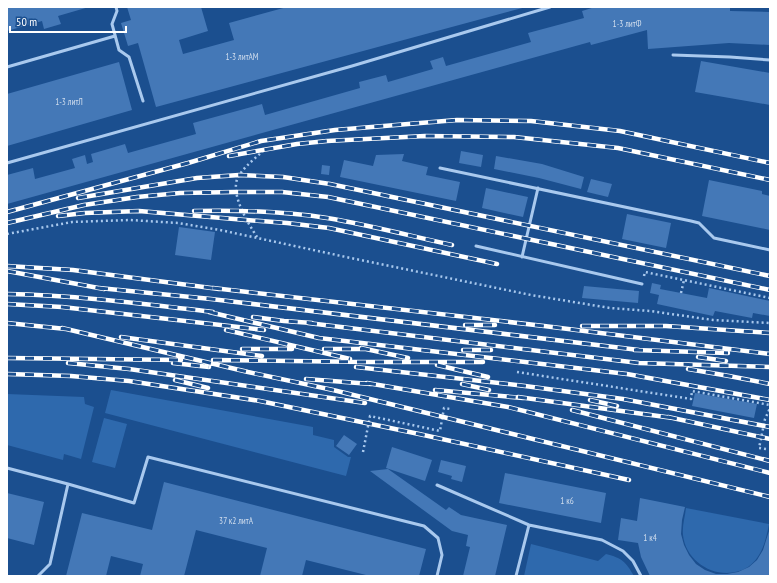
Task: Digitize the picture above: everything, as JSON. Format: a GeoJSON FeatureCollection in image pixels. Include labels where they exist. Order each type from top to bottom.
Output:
{"type":"FeatureCollection","features":[{"type":"Feature","properties":{"kind":"lane"},"geometry":{"type":"LineString","coordinates":[[116,7],[117,12],[112,24],[119,50],[129,57],[143,101]]}},
{"type":"Feature","properties":{"kind":"lane"},"geometry":{"type":"LineString","coordinates":[[7,163],[550,7]]}},
{"type":"Feature","properties":{"kind":"lane"},"geometry":{"type":"LineString","coordinates":[[7,67],[115,36]]}},
{"type":"Feature","properties":{"kind":"lane"},"geometry":{"type":"LineString","coordinates":[[673,55],[770,60]]}},
{"type":"Feature","properties":{"kind":"lane"},"geometry":{"type":"LineString","coordinates":[[440,168],[699,223],[714,238],[770,250]]}},
{"type":"Feature","properties":{"kind":"lane"},"geometry":{"type":"LineString","coordinates":[[522,257],[538,188]]}},
{"type":"Feature","properties":{"kind":"lane"},"geometry":{"type":"LineString","coordinates":[[476,246],[642,284]]}},
{"type":"Feature","properties":{"kind":"lane"},"geometry":{"type":"LineString","coordinates":[[7,468],[134,503],[148,457],[424,526],[438,538],[442,555],[437,576]]}},
{"type":"Feature","properties":{"kind":"lane"},"geometry":{"type":"LineString","coordinates":[[38,576],[50,564],[68,484]]}},
{"type":"Feature","properties":{"kind":"lane"},"geometry":{"type":"LineString","coordinates":[[437,485],[529,525],[602,540],[623,551],[633,561],[641,576]]}},
{"type":"Feature","properties":{"kind":"lane"},"geometry":{"type":"LineString","coordinates":[[516,576],[529,525]]}},
{"type":"Feature","properties":{"kind":"path"},"geometry":{"type":"LineString","coordinates":[[258,238],[246,220],[235,192],[238,175],[265,149]]}},
{"type":"Feature","properties":{"kind":"path"},"geometry":{"type":"LineString","coordinates":[[7,234],[72,222],[130,220],[178,224],[220,230],[531,295],[610,308],[650,311],[713,320],[770,323]]}},
{"type":"Feature","properties":{"kind":"path"},"geometry":{"type":"LineString","coordinates":[[642,284],[645,272],[770,298]]}},
{"type":"Feature","properties":{"kind":"path"},"geometry":{"type":"LineString","coordinates":[[681,293],[684,280]]}},
{"type":"Feature","properties":{"kind":"path"},"geometry":{"type":"LineString","coordinates":[[517,372],[691,399],[692,390],[770,407],[769,413],[765,419],[759,448],[766,449]]}},
{"type":"Feature","properties":{"kind":"path"},"geometry":{"type":"LineString","coordinates":[[362,452],[370,416],[440,431],[444,408],[450,409]]}},
{"type":"Feature","properties":{"kind":"shaded area"},"geometry":{"type":"Polygon","coordinates":[[[111,390],[313,427],[313,435],[334,440],[334,447],[348,457],[351,457],[346,476],[105,413],[111,390]]]}},
{"type":"Feature","properties":{"kind":"shaded area"},"geometry":{"type":"Polygon","coordinates":[[[7,394],[84,397],[85,404],[94,407],[81,459],[64,454],[63,460],[7,445],[7,394]]]}},
{"type":"Feature","properties":{"kind":"shaded area"},"geometry":{"type":"Polygon","coordinates":[[[104,418],[127,424],[115,468],[92,462],[104,418]]]}},
{"type":"Feature","properties":{"kind":"shaded area"},"geometry":{"type":"Polygon","coordinates":[[[686,508],[769,524],[765,542],[757,558],[748,567],[727,573],[717,572],[698,563],[686,546],[683,535],[686,508]]]}},
{"type":"Feature","properties":{"kind":"shaded area"},"geometry":{"type":"Polygon","coordinates":[[[531,544],[598,561],[606,554],[623,561],[634,576],[524,576],[531,544]]]}},
{"type":"Feature","properties":{"kind":"building"},"geometry":{"type":"Polygon","coordinates":[[[7,7],[89,7],[58,16],[61,24],[44,29],[42,21],[7,31],[7,7]]]}},
{"type":"Feature","properties":{"kind":"building"},"geometry":{"type":"Polygon","coordinates":[[[127,7],[201,7],[208,31],[179,40],[183,54],[234,40],[229,23],[287,7],[526,7],[156,107],[138,43],[128,46],[121,23],[131,20],[127,7]]]}},
{"type":"Feature","properties":{"kind":"building"},"geometry":{"type":"Polygon","coordinates":[[[595,7],[730,7],[730,11],[770,12],[770,45],[729,43],[648,49],[647,30],[591,45],[590,42],[7,204],[7,175],[33,168],[35,179],[75,168],[72,159],[85,155],[87,164],[93,162],[91,154],[125,144],[128,153],[196,134],[193,123],[262,104],[265,115],[360,88],[359,82],[386,75],[388,82],[433,69],[430,61],[443,57],[446,66],[531,42],[528,33],[584,18],[582,11],[595,7]]]}},
{"type":"Feature","properties":{"kind":"building"},"geometry":{"type":"Polygon","coordinates":[[[701,61],[770,73],[770,105],[695,92],[701,61]]]}},
{"type":"Feature","properties":{"kind":"building"},"geometry":{"type":"Polygon","coordinates":[[[119,62],[132,110],[7,146],[7,94],[119,62]]]}},
{"type":"Feature","properties":{"kind":"building"},"geometry":{"type":"Polygon","coordinates":[[[461,151],[483,155],[481,167],[459,163],[461,151]]]}},
{"type":"Feature","properties":{"kind":"building"},"geometry":{"type":"Polygon","coordinates":[[[404,154],[402,161],[428,167],[426,175],[460,182],[456,201],[340,177],[344,160],[373,166],[376,155],[404,154]]]}},
{"type":"Feature","properties":{"kind":"building"},"geometry":{"type":"Polygon","coordinates":[[[496,156],[542,164],[584,177],[581,189],[539,178],[494,169],[496,156]]]}},
{"type":"Feature","properties":{"kind":"building"},"geometry":{"type":"Polygon","coordinates":[[[322,165],[330,166],[329,175],[321,174],[322,165]]]}},
{"type":"Feature","properties":{"kind":"building"},"geometry":{"type":"Polygon","coordinates":[[[591,179],[612,184],[608,197],[587,192],[591,179]]]}},
{"type":"Feature","properties":{"kind":"building"},"geometry":{"type":"Polygon","coordinates":[[[709,180],[762,191],[762,194],[770,196],[770,230],[702,216],[709,180]]]}},
{"type":"Feature","properties":{"kind":"building"},"geometry":{"type":"Polygon","coordinates":[[[486,188],[528,197],[523,217],[482,208],[486,188]]]}},
{"type":"Feature","properties":{"kind":"building"},"geometry":{"type":"Polygon","coordinates":[[[627,214],[671,223],[666,248],[622,239],[627,214]]]}},
{"type":"Feature","properties":{"kind":"building"},"geometry":{"type":"Polygon","coordinates":[[[179,227],[215,232],[211,260],[175,255],[179,227]]]}},
{"type":"Feature","properties":{"kind":"building"},"geometry":{"type":"Polygon","coordinates":[[[652,283],[661,285],[660,289],[707,298],[709,288],[770,301],[770,316],[753,313],[752,318],[715,311],[713,316],[657,304],[659,295],[650,293],[652,283]]]}},
{"type":"Feature","properties":{"kind":"building"},"geometry":{"type":"Polygon","coordinates":[[[584,286],[639,291],[638,303],[582,298],[584,286]]]}},
{"type":"Feature","properties":{"kind":"building"},"geometry":{"type":"Polygon","coordinates":[[[695,393],[757,404],[754,418],[692,406],[695,393]]]}},
{"type":"Feature","properties":{"kind":"building"},"geometry":{"type":"Polygon","coordinates":[[[344,435],[357,444],[349,455],[336,446],[344,435]]]}},
{"type":"Feature","properties":{"kind":"building"},"geometry":{"type":"Polygon","coordinates":[[[392,447],[432,460],[425,481],[386,468],[392,447]]]}},
{"type":"Feature","properties":{"kind":"building"},"geometry":{"type":"Polygon","coordinates":[[[441,460],[466,466],[462,482],[451,479],[452,476],[438,472],[441,460]]]}},
{"type":"Feature","properties":{"kind":"building"},"geometry":{"type":"Polygon","coordinates":[[[388,469],[446,510],[449,507],[461,515],[507,525],[495,576],[463,576],[470,547],[466,546],[468,535],[452,531],[370,471],[388,469]]]}},
{"type":"Feature","properties":{"kind":"building"},"geometry":{"type":"Polygon","coordinates":[[[505,473],[606,493],[601,523],[499,503],[505,473]]]}},
{"type":"Feature","properties":{"kind":"building"},"geometry":{"type":"Polygon","coordinates":[[[164,482],[426,549],[419,576],[370,576],[306,560],[302,576],[260,576],[267,548],[196,530],[184,576],[140,576],[143,564],[111,556],[106,576],[66,576],[82,513],[152,530],[164,482]]]}},
{"type":"Feature","properties":{"kind":"building"},"geometry":{"type":"Polygon","coordinates":[[[7,493],[44,502],[34,545],[7,538],[7,493]]]}},
{"type":"Feature","properties":{"kind":"building"},"geometry":{"type":"Polygon","coordinates":[[[640,498],[685,507],[681,534],[684,545],[696,564],[705,570],[716,574],[738,572],[749,567],[757,560],[763,550],[770,528],[770,576],[650,576],[641,557],[638,543],[618,540],[621,518],[637,521],[640,498]]]}},
{"type":"Feature","properties":{"kind":"railway"},"geometry":{"type":"LineString","coordinates":[[7,212],[188,163],[261,141],[335,130],[457,120],[531,121],[620,131],[770,163]]}},
{"type":"Feature","properties":{"kind":"railway"},"geometry":{"type":"LineString","coordinates":[[229,156],[297,144],[327,141],[425,136],[514,137],[618,148],[770,180]]}},
{"type":"Feature","properties":{"kind":"railway"},"geometry":{"type":"LineString","coordinates":[[78,198],[197,178],[239,175],[283,177],[330,184],[770,276]]}},
{"type":"Feature","properties":{"kind":"railway"},"geometry":{"type":"LineString","coordinates":[[7,223],[84,205],[137,197],[180,193],[282,192],[328,197],[770,290]]}},
{"type":"Feature","properties":{"kind":"railway"},"geometry":{"type":"LineString","coordinates":[[58,216],[85,213],[139,211],[287,223],[329,228],[497,264]]}},
{"type":"Feature","properties":{"kind":"railway"},"geometry":{"type":"LineString","coordinates":[[194,211],[260,212],[327,218],[452,245]]}},
{"type":"Feature","properties":{"kind":"railway"},"geometry":{"type":"LineString","coordinates":[[7,266],[73,270],[219,289]]}},
{"type":"Feature","properties":{"kind":"railway"},"geometry":{"type":"LineString","coordinates":[[7,271],[104,289]]}},
{"type":"Feature","properties":{"kind":"railway"},"geometry":{"type":"LineString","coordinates":[[99,288],[211,299],[639,350]]}},
{"type":"Feature","properties":{"kind":"railway"},"geometry":{"type":"LineString","coordinates":[[213,288],[544,326],[770,354]]}},
{"type":"Feature","properties":{"kind":"railway"},"geometry":{"type":"LineString","coordinates":[[7,294],[85,298],[213,312]]}},
{"type":"Feature","properties":{"kind":"railway"},"geometry":{"type":"LineString","coordinates":[[7,304],[62,307],[264,330]]}},
{"type":"Feature","properties":{"kind":"railway"},"geometry":{"type":"LineString","coordinates":[[209,312],[319,338],[627,374],[770,400]]}},
{"type":"Feature","properties":{"kind":"railway"},"geometry":{"type":"LineString","coordinates":[[253,317],[312,323]]}},
{"type":"Feature","properties":{"kind":"railway"},"geometry":{"type":"LineString","coordinates":[[7,323],[66,329]]}},
{"type":"Feature","properties":{"kind":"railway"},"geometry":{"type":"LineString","coordinates":[[308,323],[639,363],[770,367]]}},
{"type":"Feature","properties":{"kind":"railway"},"geometry":{"type":"LineString","coordinates":[[465,325],[495,325]]}},
{"type":"Feature","properties":{"kind":"railway"},"geometry":{"type":"LineString","coordinates":[[582,326],[666,326],[770,333]]}},
{"type":"Feature","properties":{"kind":"railway"},"geometry":{"type":"LineString","coordinates":[[62,328],[248,372],[333,390],[770,497]]}},
{"type":"Feature","properties":{"kind":"railway"},"geometry":{"type":"LineString","coordinates":[[226,330],[350,359]]}},
{"type":"Feature","properties":{"kind":"railway"},"geometry":{"type":"LineString","coordinates":[[121,337],[262,356]]}},
{"type":"Feature","properties":{"kind":"railway"},"geometry":{"type":"LineString","coordinates":[[361,348],[408,358]]}},
{"type":"Feature","properties":{"kind":"railway"},"geometry":{"type":"LineString","coordinates":[[242,349],[292,349]]}},
{"type":"Feature","properties":{"kind":"railway"},"geometry":{"type":"LineString","coordinates":[[324,349],[366,349]]}},
{"type":"Feature","properties":{"kind":"railway"},"geometry":{"type":"LineString","coordinates":[[463,350],[491,350]]}},
{"type":"Feature","properties":{"kind":"railway"},"geometry":{"type":"LineString","coordinates":[[634,350],[728,353]]}},
{"type":"Feature","properties":{"kind":"railway"},"geometry":{"type":"LineString","coordinates":[[698,357],[726,361]]}},
{"type":"Feature","properties":{"kind":"railway"},"geometry":{"type":"LineString","coordinates":[[7,358],[181,360]]}},
{"type":"Feature","properties":{"kind":"railway"},"geometry":{"type":"LineString","coordinates":[[213,360],[483,362]]}},
{"type":"Feature","properties":{"kind":"railway"},"geometry":{"type":"LineString","coordinates":[[68,363],[129,369],[365,403]]}},
{"type":"Feature","properties":{"kind":"railway"},"geometry":{"type":"LineString","coordinates":[[173,363],[209,367]]}},
{"type":"Feature","properties":{"kind":"railway"},"geometry":{"type":"LineString","coordinates":[[437,365],[488,377]]}},
{"type":"Feature","properties":{"kind":"railway"},"geometry":{"type":"LineString","coordinates":[[356,367],[525,386],[623,399],[770,427]]}},
{"type":"Feature","properties":{"kind":"railway"},"geometry":{"type":"LineString","coordinates":[[688,369],[770,384]]}},
{"type":"Feature","properties":{"kind":"railway"},"geometry":{"type":"LineString","coordinates":[[7,374],[71,376],[129,381],[260,401],[629,480]]}},
{"type":"Feature","properties":{"kind":"railway"},"geometry":{"type":"LineString","coordinates":[[306,379],[371,384]]}},
{"type":"Feature","properties":{"kind":"railway"},"geometry":{"type":"LineString","coordinates":[[175,380],[208,388]]}},
{"type":"Feature","properties":{"kind":"railway"},"geometry":{"type":"LineString","coordinates":[[367,383],[508,407],[770,473]]}},
{"type":"Feature","properties":{"kind":"railway"},"geometry":{"type":"LineString","coordinates":[[462,384],[489,390]]}},
{"type":"Feature","properties":{"kind":"railway"},"geometry":{"type":"LineString","coordinates":[[435,390],[523,398]]}},
{"type":"Feature","properties":{"kind":"railway"},"geometry":{"type":"LineString","coordinates":[[518,397],[673,418]]}},
{"type":"Feature","properties":{"kind":"railway"},"geometry":{"type":"LineString","coordinates":[[590,400],[617,406]]}},
{"type":"Feature","properties":{"kind":"railway"},"geometry":{"type":"LineString","coordinates":[[572,410],[770,461]]}},
{"type":"Feature","properties":{"kind":"railway"},"geometry":{"type":"LineString","coordinates":[[668,417],[770,439]]}}]}
